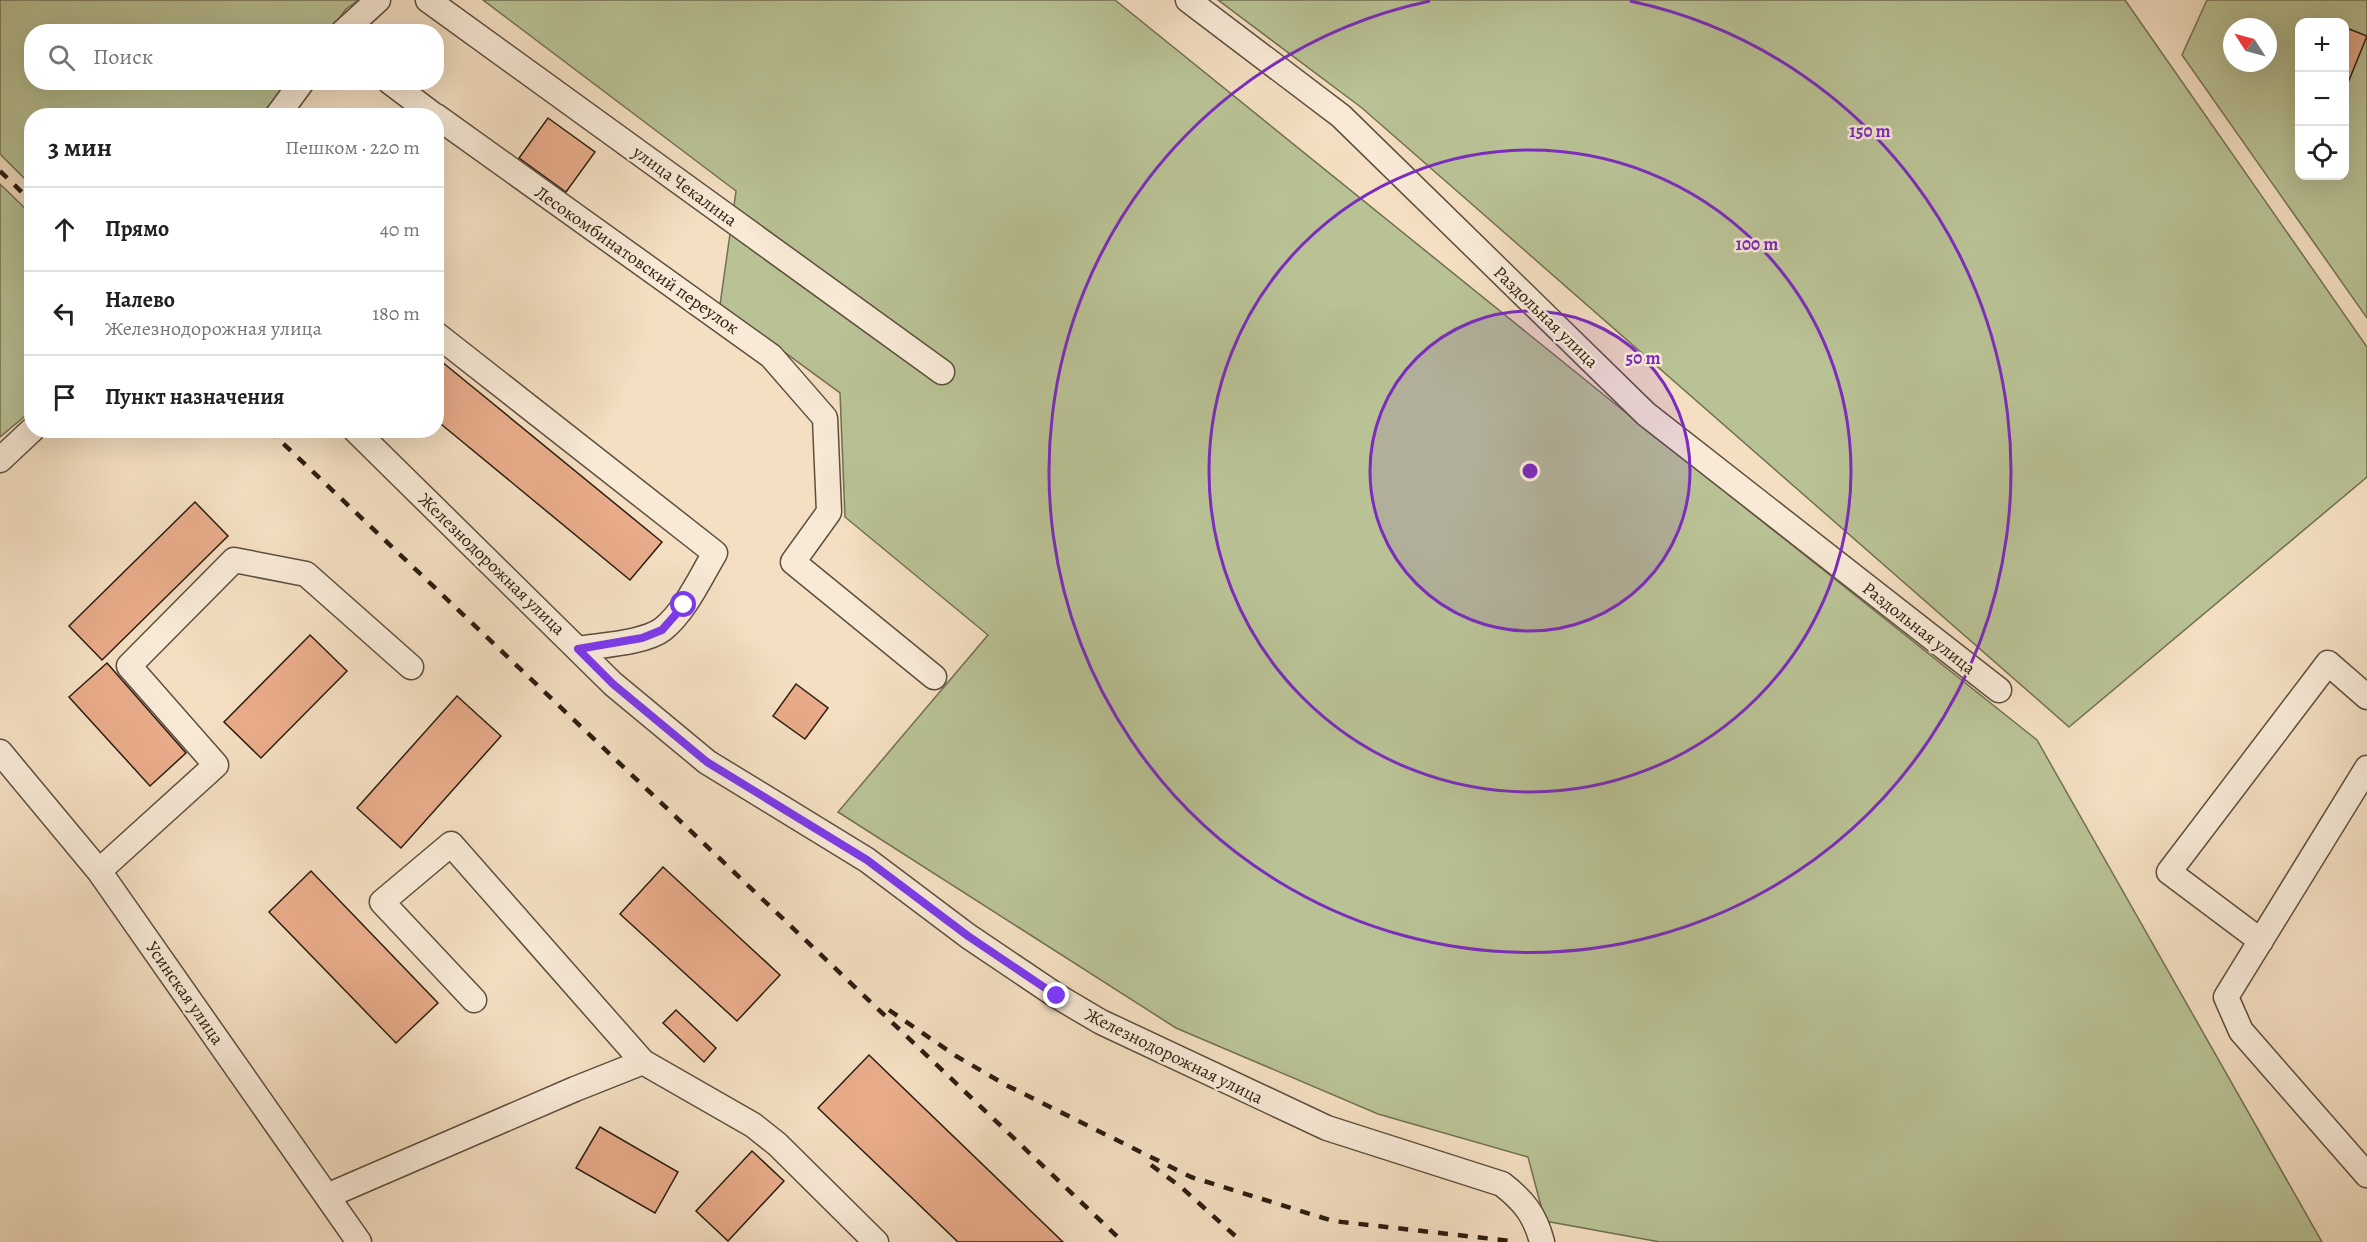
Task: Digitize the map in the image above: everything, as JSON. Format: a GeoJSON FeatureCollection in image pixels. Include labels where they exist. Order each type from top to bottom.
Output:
{"type":"FeatureCollection","features":[{"type":"Feature","properties":{"kind":"street"},"geometry":{"type":"LineString","coordinates":[[352,24],[378,0]]}},
{"type":"Feature","properties":{"kind":"street","name":"улица Чекалина"},"geometry":{"type":"LineString","coordinates":[[428,0],[942,372]]}},
{"type":"Feature","properties":{"kind":"street","name":"Раздольная улица"},"geometry":{"type":"LineString","coordinates":[[1188,0],[1341,116],[1646,414],[1999,690]]}},
{"type":"Feature","properties":{"kind":"street"},"geometry":{"type":"LineString","coordinates":[[283,108],[296,90]]}},
{"type":"Feature","properties":{"kind":"street","name":"Лесокомбинатовский переулок"},"geometry":{"type":"LineString","coordinates":[[401,90],[425,108]]}},
{"type":"Feature","properties":{"kind":"street","name":"Лесокомбинатовский переулок"},"geometry":{"type":"LineString","coordinates":[[444,122],[771,356],[825,418],[829,512],[792,562],[934,676]]}},
{"type":"Feature","properties":{"kind":"street"},"geometry":{"type":"LineString","coordinates":[[444,340],[715,553],[684,605],[662,630],[642,638],[578,649]]}},
{"type":"Feature","properties":{"kind":"street"},"geometry":{"type":"LineString","coordinates":[[0,460],[24,438]]}},
{"type":"Feature","properties":{"kind":"street","name":"Железнодорожная улица"},"geometry":{"type":"LineString","coordinates":[[363,438],[613,684],[707,762],[867,860],[968,936],[1057,996],[1101,1022],[1317,1124],[1502,1184],[1522,1199],[1537,1221],[1542,1242]]}},
{"type":"Feature","properties":{"kind":"street"},"geometry":{"type":"LineString","coordinates":[[99,871],[216,765],[129,666],[234,560],[306,574],[411,667]]}},
{"type":"Feature","properties":{"kind":"street"},"geometry":{"type":"LineString","coordinates":[[2261,941],[2169,872],[2328,663],[2367,697]]}},
{"type":"Feature","properties":{"kind":"street","name":"Усинская улица"},"geometry":{"type":"LineString","coordinates":[[0,752],[99,871],[359,1242]]}},
{"type":"Feature","properties":{"kind":"street"},"geometry":{"type":"LineString","coordinates":[[2367,768],[2226,997],[2241,1031],[2367,1175]]}},
{"type":"Feature","properties":{"kind":"street"},"geometry":{"type":"LineString","coordinates":[[474,1000],[382,902],[451,844],[643,1062],[753,1125],[769,1137],[876,1242]]}},
{"type":"Feature","properties":{"kind":"street"},"geometry":{"type":"LineString","coordinates":[[327,1196],[643,1062]]}},
{"type":"Feature","properties":{"kind":"green space"},"geometry":{"type":"Polygon","coordinates":[[[0,0],[359,0],[346,9],[335,24],[24,24],[24,90],[287,90],[273,108],[24,108],[24,178],[0,154],[0,0]]]}},
{"type":"Feature","properties":{"kind":"green space"},"geometry":{"type":"Polygon","coordinates":[[[483,0],[1115,0],[1635,420],[2037,740],[2322,1242],[1660,1242],[1545,1221],[1528,1157],[1378,1114],[1176,1028],[838,812],[988,635],[845,517],[840,393],[720,305],[736,191],[483,0]]]}},
{"type":"Feature","properties":{"kind":"green space"},"geometry":{"type":"Polygon","coordinates":[[[1218,0],[2125,0],[2367,347],[2367,477],[2069,727],[1362,108],[1218,0]]]}},
{"type":"Feature","properties":{"kind":"green space"},"geometry":{"type":"Polygon","coordinates":[[[2207,0],[2367,0],[2367,318],[2182,55],[2207,0]]]}},
{"type":"Feature","properties":{"kind":"green space"},"geometry":{"type":"Polygon","coordinates":[[[0,184],[24,207],[24,417],[0,437],[0,184]]]}},
{"type":"Feature","properties":{"kind":"building"},"geometry":{"type":"Polygon","coordinates":[[[2349,29],[2367,36],[2349,80],[2349,29]]]}},
{"type":"Feature","properties":{"kind":"building"},"geometry":{"type":"Polygon","coordinates":[[[548,118],[595,152],[566,192],[519,158],[548,118]]]}},
{"type":"Feature","properties":{"kind":"building"},"geometry":{"type":"Polygon","coordinates":[[[444,364],[662,542],[630,580],[444,427],[444,364]]]}},
{"type":"Feature","properties":{"kind":"building"},"geometry":{"type":"Polygon","coordinates":[[[195,502],[228,536],[102,660],[69,626],[195,502]]]}},
{"type":"Feature","properties":{"kind":"building"},"geometry":{"type":"Polygon","coordinates":[[[310,635],[347,671],[261,758],[224,722],[310,635]]]}},
{"type":"Feature","properties":{"kind":"building"},"geometry":{"type":"Polygon","coordinates":[[[107,663],[186,753],[150,786],[69,697],[107,663]]]}},
{"type":"Feature","properties":{"kind":"building"},"geometry":{"type":"Polygon","coordinates":[[[796,684],[828,708],[805,739],[773,716],[796,684]]]}},
{"type":"Feature","properties":{"kind":"building"},"geometry":{"type":"Polygon","coordinates":[[[457,696],[501,736],[401,848],[357,808],[457,696]]]}},
{"type":"Feature","properties":{"kind":"building"},"geometry":{"type":"Polygon","coordinates":[[[663,867],[780,975],[737,1021],[620,914],[663,867]]]}},
{"type":"Feature","properties":{"kind":"building"},"geometry":{"type":"Polygon","coordinates":[[[311,871],[438,1003],[396,1043],[269,912],[311,871]]]}},
{"type":"Feature","properties":{"kind":"building"},"geometry":{"type":"Polygon","coordinates":[[[676,1010],[716,1048],[704,1062],[663,1023],[676,1010]]]}},
{"type":"Feature","properties":{"kind":"building"},"geometry":{"type":"Polygon","coordinates":[[[869,1055],[1063,1242],[958,1242],[818,1108],[869,1055]]]}},
{"type":"Feature","properties":{"kind":"building"},"geometry":{"type":"Polygon","coordinates":[[[600,1127],[678,1172],[655,1213],[576,1168],[600,1127]]]}},
{"type":"Feature","properties":{"kind":"building"},"geometry":{"type":"Polygon","coordinates":[[[752,1151],[784,1181],[728,1241],[696,1211],[752,1151]]]}},
{"type":"Feature","properties":{"kind":"railway"},"geometry":{"type":"LineString","coordinates":[[0,171],[24,194]]}},
{"type":"Feature","properties":{"kind":"railway"},"geometry":{"type":"LineString","coordinates":[[277,438],[1123,1242]]}},
{"type":"Feature","properties":{"kind":"railway"},"geometry":{"type":"LineString","coordinates":[[889,1010],[956,1056],[1006,1085],[1191,1177],[1333,1221],[1511,1241]]}},
{"type":"Feature","properties":{"kind":"railway"},"geometry":{"type":"LineString","coordinates":[[1151,1165],[1181,1187],[1242,1242]]}},
{"type":"Feature","properties":{"kind":"route"},"geometry":{"type":"LineString","coordinates":[[684,605],[662,630],[642,638],[578,649],[613,684],[707,762],[867,860],[968,936],[1057,996]]}}]}
